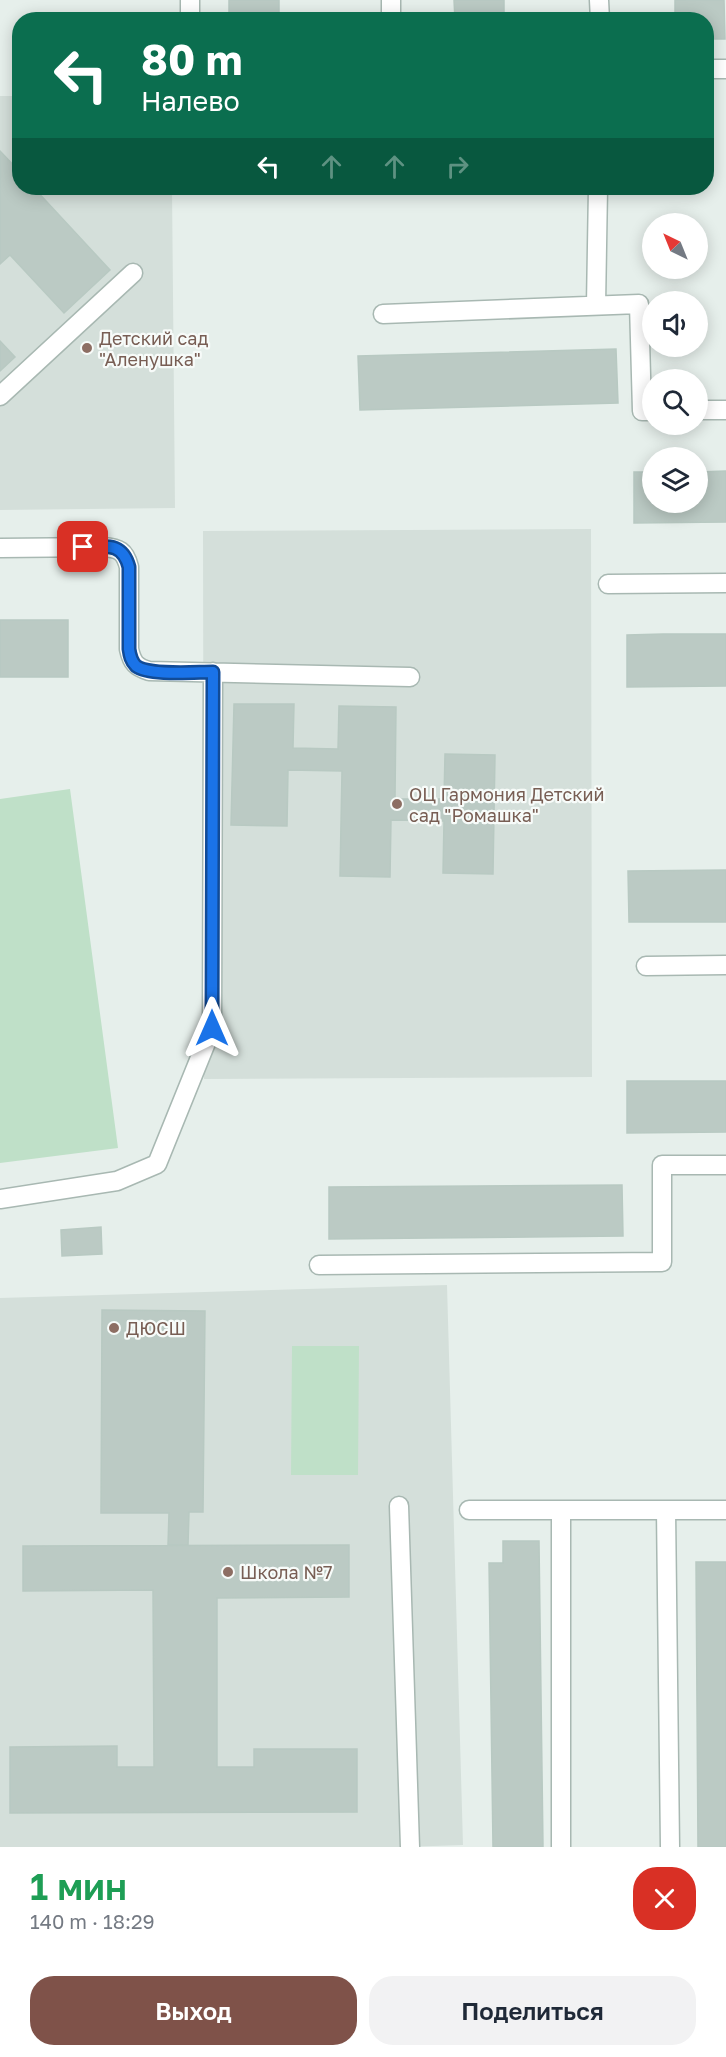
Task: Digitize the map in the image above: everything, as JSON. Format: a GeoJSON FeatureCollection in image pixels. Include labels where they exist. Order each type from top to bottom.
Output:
{"type":"FeatureCollection","features":[{"type":"Feature","properties":{"kind":"lane"},"geometry":{"type":"LineString","coordinates":[[596,306],[598,195]]}},
{"type":"Feature","properties":{"kind":"lane"},"geometry":{"type":"LineString","coordinates":[[0,396],[133,273]]}},
{"type":"Feature","properties":{"kind":"lane"},"geometry":{"type":"LineString","coordinates":[[383,314],[639,304],[642,411]]}},
{"type":"Feature","properties":{"kind":"lane"},"geometry":{"type":"LineString","coordinates":[[708,410],[726,410]]}},
{"type":"Feature","properties":{"kind":"lane"},"geometry":{"type":"LineString","coordinates":[[0,548],[116,548],[125,554],[129,567],[129,649],[132,661],[138,668],[149,671],[410,677]]}},
{"type":"Feature","properties":{"kind":"lane"},"geometry":{"type":"LineString","coordinates":[[608,584],[726,583]]}},
{"type":"Feature","properties":{"kind":"lane"},"geometry":{"type":"LineString","coordinates":[[0,1199],[117,1181],[157,1164],[212,1028],[213,672]]}},
{"type":"Feature","properties":{"kind":"lane"},"geometry":{"type":"LineString","coordinates":[[646,966],[726,965]]}},
{"type":"Feature","properties":{"kind":"lane"},"geometry":{"type":"LineString","coordinates":[[319,1264],[662,1262],[662,1165],[726,1165]]}},
{"type":"Feature","properties":{"kind":"lane"},"geometry":{"type":"LineString","coordinates":[[399,1506],[410,1847]]}},
{"type":"Feature","properties":{"kind":"lane"},"geometry":{"type":"LineString","coordinates":[[469,1510],[726,1510]]}},
{"type":"Feature","properties":{"kind":"lane"},"geometry":{"type":"LineString","coordinates":[[561,1510],[561,1847]]}},
{"type":"Feature","properties":{"kind":"lane"},"geometry":{"type":"LineString","coordinates":[[666,1510],[670,1847]]}},
{"type":"Feature","properties":{"kind":"shaded area","name":"Детский сад \"Аленушка\""},"geometry":{"type":"Polygon","coordinates":[[[0,96],[12,96],[12,195],[172,195],[175,508],[0,510],[0,96]]]}},
{"type":"Feature","properties":{"kind":"shaded area","name":"ОЦ Гармония Детский сад \"Ромашка\""},"geometry":{"type":"Polygon","coordinates":[[[591,529],[592,1077],[204,1079],[203,531],[591,529]]]}},
{"type":"Feature","properties":{"kind":"shaded area","name":"Школа №7"},"geometry":{"type":"Polygon","coordinates":[[[447,1285],[463,1845],[0,1847],[0,1298],[447,1285]]]}},
{"type":"Feature","properties":{"kind":"green space"},"geometry":{"type":"Polygon","coordinates":[[[70,789],[118,1148],[0,1163],[0,799],[70,789]]]}},
{"type":"Feature","properties":{"kind":"green space"},"geometry":{"type":"Polygon","coordinates":[[[292,1346],[359,1346],[358,1475],[291,1475],[292,1346]]]}},
{"type":"Feature","properties":{"kind":"building"},"geometry":{"type":"Polygon","coordinates":[[[229,0],[279,0],[279,12],[229,12],[229,0]]]}},
{"type":"Feature","properties":{"kind":"building"},"geometry":{"type":"Polygon","coordinates":[[[454,0],[504,0],[504,12],[455,12],[454,0]]]}},
{"type":"Feature","properties":{"kind":"building"},"geometry":{"type":"Polygon","coordinates":[[[675,0],[724,0],[725,39],[714,39],[714,12],[675,12],[675,0]]]}},
{"type":"Feature","properties":{"kind":"building"},"geometry":{"type":"Polygon","coordinates":[[[0,151],[12,164],[12,195],[40,195],[110,270],[64,313],[10,255],[0,264],[0,151]]]}},
{"type":"Feature","properties":{"kind":"building"},"geometry":{"type":"Polygon","coordinates":[[[0,341],[15,357],[0,371],[0,341]]]}},
{"type":"Feature","properties":{"kind":"building"},"geometry":{"type":"Polygon","coordinates":[[[616,349],[618,403],[360,410],[358,356],[616,349]]]}},
{"type":"Feature","properties":{"kind":"building"},"geometry":{"type":"Polygon","coordinates":[[[726,471],[726,522],[634,523],[634,472],[642,472],[642,513],[708,513],[708,472],[726,471]]]}},
{"type":"Feature","properties":{"kind":"building"},"geometry":{"type":"Polygon","coordinates":[[[0,620],[68,620],[68,677],[0,677],[0,620]]]}},
{"type":"Feature","properties":{"kind":"building"},"geometry":{"type":"Polygon","coordinates":[[[726,634],[726,686],[627,687],[627,635],[726,634]]]}},
{"type":"Feature","properties":{"kind":"building"},"geometry":{"type":"Polygon","coordinates":[[[234,704],[294,704],[293,748],[338,749],[339,706],[396,707],[395,799],[444,799],[445,754],[495,755],[493,874],[443,873],[444,821],[391,820],[390,877],[340,876],[342,771],[288,770],[287,826],[231,825],[234,704]]]}},
{"type":"Feature","properties":{"kind":"building"},"geometry":{"type":"Polygon","coordinates":[[[726,870],[726,922],[629,922],[628,871],[726,870]]]}},
{"type":"Feature","properties":{"kind":"building"},"geometry":{"type":"Polygon","coordinates":[[[627,1081],[726,1081],[726,1132],[627,1133],[627,1081]]]}},
{"type":"Feature","properties":{"kind":"building"},"geometry":{"type":"Polygon","coordinates":[[[622,1185],[623,1236],[329,1239],[329,1187],[622,1185]]]}},
{"type":"Feature","properties":{"kind":"building"},"geometry":{"type":"Polygon","coordinates":[[[101,1227],[102,1254],[62,1256],[61,1230],[101,1227]]]}},
{"type":"Feature","properties":{"kind":"building"},"geometry":{"type":"Polygon","coordinates":[[[102,1310],[205,1311],[203,1512],[189,1512],[188,1545],[168,1545],[169,1513],[101,1513],[102,1310]]]}},
{"type":"Feature","properties":{"kind":"building"},"geometry":{"type":"Polygon","coordinates":[[[503,1541],[539,1541],[543,1847],[493,1847],[489,1563],[503,1563],[503,1541]]]}},
{"type":"Feature","properties":{"kind":"building"},"geometry":{"type":"Polygon","coordinates":[[[349,1545],[349,1597],[217,1598],[217,1767],[254,1767],[254,1749],[357,1749],[357,1812],[10,1813],[10,1747],[117,1746],[117,1767],[154,1767],[153,1590],[23,1591],[23,1546],[349,1545]]]}},
{"type":"Feature","properties":{"kind":"building"},"geometry":{"type":"Polygon","coordinates":[[[696,1562],[726,1562],[726,1847],[698,1847],[696,1562]]]}},
{"type":"Feature","properties":{"kind":"place","name":"Детский сад \"Аленушка\""},"geometry":{"type":"Point","coordinates":[87,348]}},
{"type":"Feature","properties":{"kind":"place","name":"ОЦ Гармония Детский сад \"Ромашка\""},"geometry":{"type":"Point","coordinates":[397,804]}},
{"type":"Feature","properties":{"kind":"place","name":"ДЮСШ"},"geometry":{"type":"Point","coordinates":[114,1328]}},
{"type":"Feature","properties":{"kind":"place","name":"Школа №7"},"geometry":{"type":"Point","coordinates":[228,1572]}},
{"type":"Feature","properties":{"kind":"route"},"geometry":{"type":"LineString","coordinates":[[83,547],[116,548],[125,554],[129,567],[129,649],[132,661],[138,668],[149,671],[213,672],[212,1028]]}}]}
